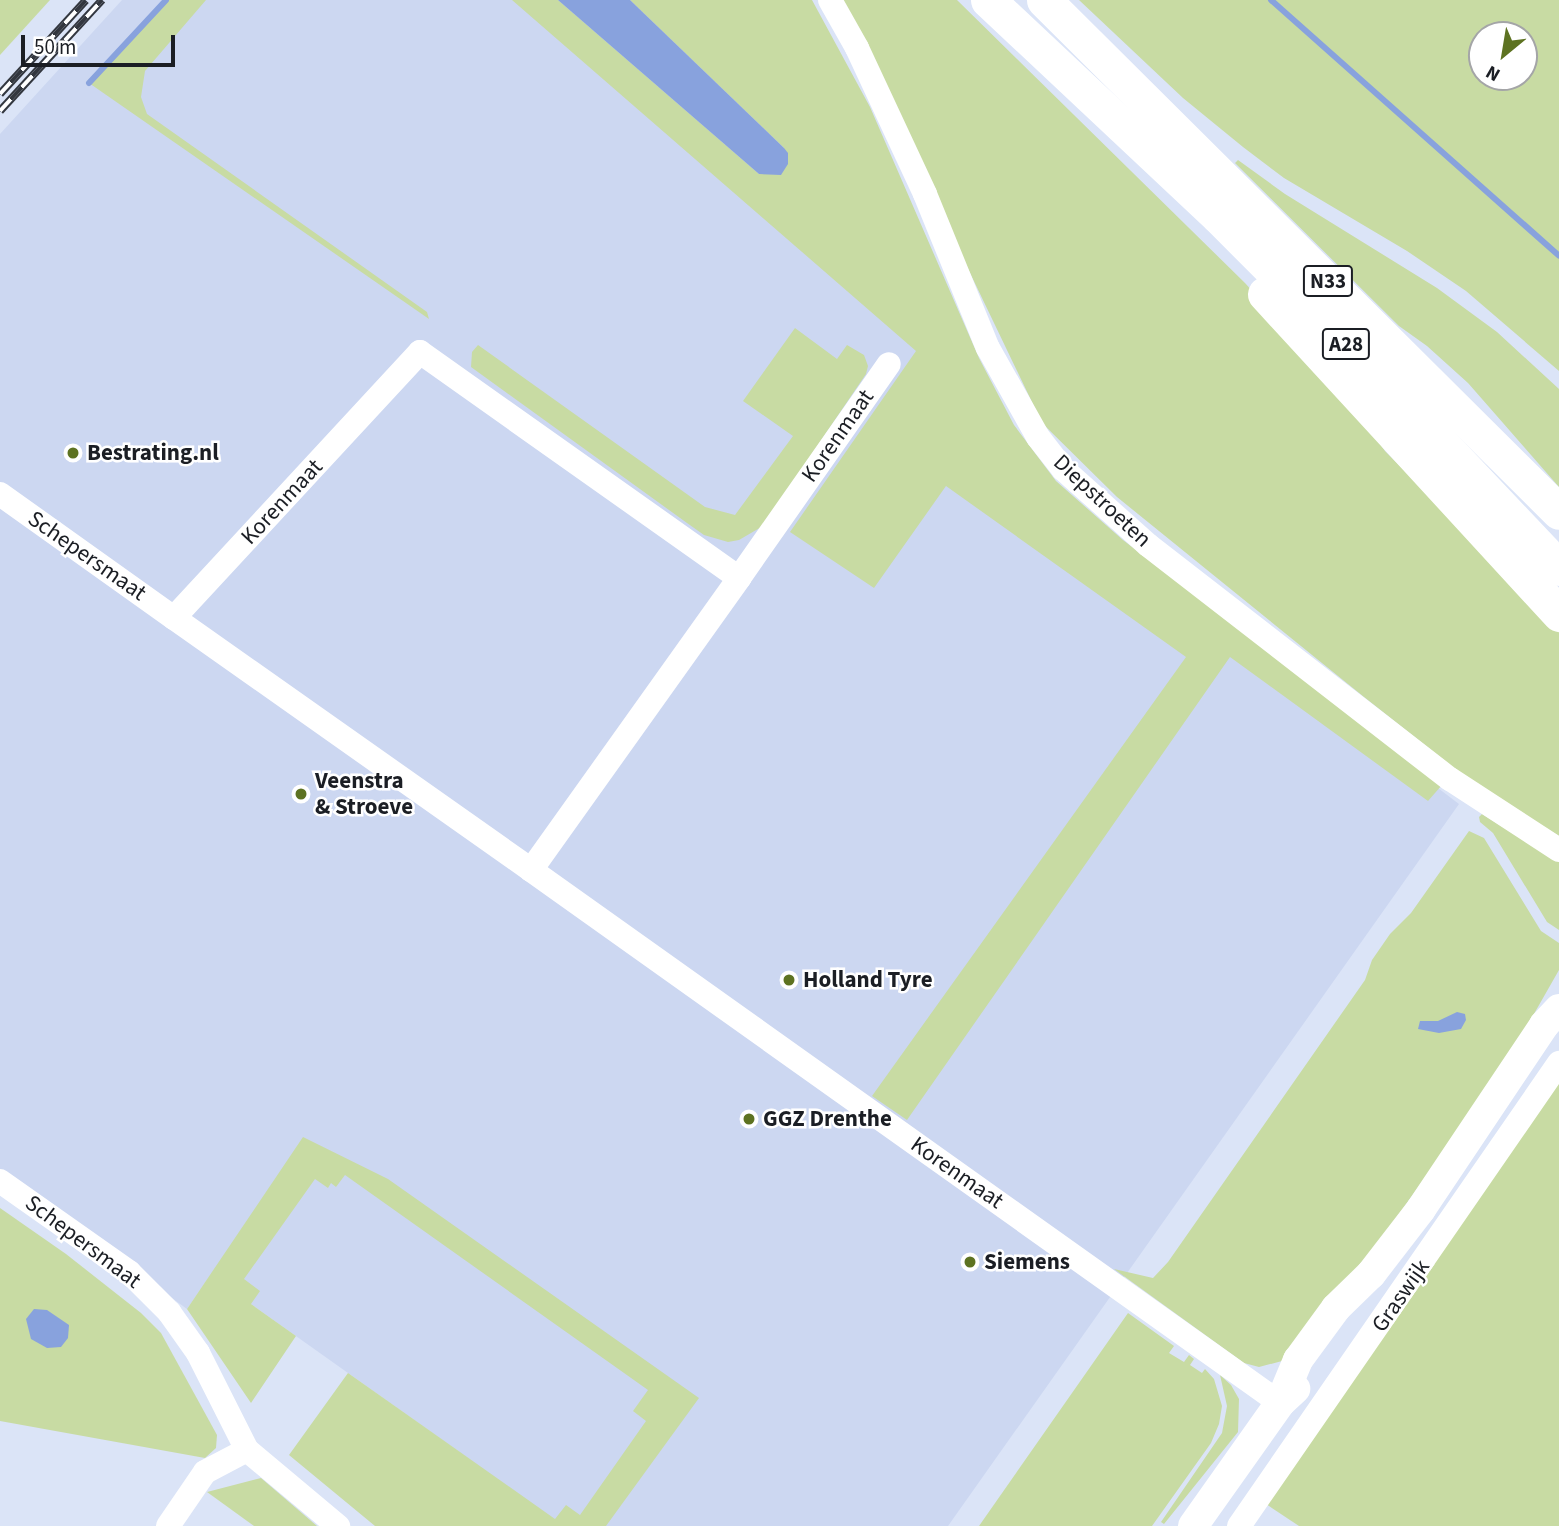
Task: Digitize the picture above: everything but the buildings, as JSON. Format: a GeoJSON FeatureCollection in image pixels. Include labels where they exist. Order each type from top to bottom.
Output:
{"type":"FeatureCollection","features":[{"type":"Feature","properties":{"kind":"highway","name":"N33"},"geometry":{"type":"LineString","coordinates":[[988,0],[1124,129],[1198,222],[1559,614]]}},
{"type":"Feature","properties":{"kind":"highway","name":"N33"},"geometry":{"type":"LineString","coordinates":[[1044,0],[1559,512]]}},
{"type":"Feature","properties":{"kind":"highway","name":"A28"},"geometry":{"type":"LineString","coordinates":[[1124,129],[1218,216],[1371,369],[1559,568]]}},
{"type":"Feature","properties":{"kind":"main road","name":"Graswijk"},"geometry":{"type":"LineString","coordinates":[[1193,1526],[1280,1403],[1314,1371],[1353,1316],[1371,1274],[1467,1145],[1551,1017],[1559,986]]}},
{"type":"Feature","properties":{"kind":"street","name":"Diepstroeten"},"geometry":{"type":"LineString","coordinates":[[830,0],[858,48],[925,194],[988,348],[1038,437],[1063,469],[1148,545],[1450,779],[1559,850]]}},
{"type":"Feature","properties":{"kind":"street","name":"Korenmaat"},"geometry":{"type":"LineString","coordinates":[[739,578],[420,352],[174,618],[1280,1403]]}},
{"type":"Feature","properties":{"kind":"street","name":"Korenmaat"},"geometry":{"type":"LineString","coordinates":[[531,870],[889,364]]}},
{"type":"Feature","properties":{"kind":"street","name":"Schepersmaat"},"geometry":{"type":"LineString","coordinates":[[0,494],[174,618]]}},
{"type":"Feature","properties":{"kind":"street","name":"Graswijk"},"geometry":{"type":"LineString","coordinates":[[1239,1526],[1559,1063]]}},
{"type":"Feature","properties":{"kind":"street","name":"Schepersmaat"},"geometry":{"type":"LineString","coordinates":[[0,1181],[129,1272],[169,1312],[198,1353],[247,1450],[338,1526]]}},
{"type":"Feature","properties":{"kind":"street"},"geometry":{"type":"LineString","coordinates":[[168,1526],[205,1472],[247,1450]]}},
{"type":"Feature","properties":{"kind":"shaded area"},"geometry":{"type":"Polygon","coordinates":[[[122,0],[800,0],[1006,427],[1059,501],[1459,804],[948,1526],[559,1526],[555,1520],[209,1277],[187,1309],[0,1173],[0,134],[122,0]]]}},
{"type":"Feature","properties":{"kind":"green space"},"geometry":{"type":"Polygon","coordinates":[[[0,0],[50,0],[0,55],[0,0]]]}},
{"type":"Feature","properties":{"kind":"green space"},"geometry":{"type":"Polygon","coordinates":[[[166,0],[206,0],[145,71],[141,97],[147,114],[427,312],[429,319],[89,83],[166,0]]]}},
{"type":"Feature","properties":{"kind":"green space"},"geometry":{"type":"Polygon","coordinates":[[[512,0],[558,0],[759,174],[784,148],[630,0],[812,0],[870,107],[979,358],[1014,425],[1056,481],[1123,540],[1442,785],[1428,801],[1230,657],[907,1120],[872,1096],[1186,657],[946,486],[874,588],[790,532],[916,351],[512,0]]]}},
{"type":"Feature","properties":{"kind":"green space"},"geometry":{"type":"Polygon","coordinates":[[[839,0],[957,0],[1245,283],[1344,392],[1385,451],[1559,626],[1559,836],[1473,783],[1364,697],[1117,497],[1042,423],[839,0]]]}},
{"type":"Feature","properties":{"kind":"green space"},"geometry":{"type":"Polygon","coordinates":[[[1079,0],[1559,0],[1559,371],[1466,291],[1407,251],[1284,178],[1183,98],[1079,0]]]}},
{"type":"Feature","properties":{"kind":"green space"},"geometry":{"type":"Polygon","coordinates":[[[1238,160],[1285,194],[1437,288],[1497,332],[1559,389],[1559,487],[1468,383],[1427,346],[1399,326],[1235,163],[1238,160]]]}},
{"type":"Feature","properties":{"kind":"green space"},"geometry":{"type":"Polygon","coordinates":[[[795,328],[837,359],[847,345],[864,355],[868,366],[866,374],[763,526],[739,540],[728,542],[704,535],[471,367],[472,352],[478,345],[705,507],[735,515],[793,436],[743,401],[795,328]]]}},
{"type":"Feature","properties":{"kind":"green space"},"geometry":{"type":"Polygon","coordinates":[[[1482,814],[1559,862],[1559,930],[1547,922],[1493,833],[1480,822],[1479,817],[1482,814]]]}},
{"type":"Feature","properties":{"kind":"green space"},"geometry":{"type":"Polygon","coordinates":[[[1469,831],[1484,838],[1541,931],[1559,943],[1559,970],[1502,1070],[1381,1239],[1282,1361],[1259,1367],[1244,1363],[1114,1269],[1153,1278],[1168,1262],[1365,980],[1372,960],[1390,934],[1411,913],[1469,831]]]}},
{"type":"Feature","properties":{"kind":"green space"},"geometry":{"type":"Polygon","coordinates":[[[1559,1078],[1559,1526],[1299,1526],[1266,1504],[1559,1078]]]}},
{"type":"Feature","properties":{"kind":"green space"},"geometry":{"type":"Polygon","coordinates":[[[303,1137],[388,1179],[699,1398],[606,1526],[375,1526],[289,1455],[348,1373],[555,1519],[566,1505],[580,1515],[646,1421],[633,1411],[648,1390],[345,1175],[336,1187],[331,1183],[328,1188],[315,1179],[244,1279],[260,1291],[251,1304],[296,1336],[251,1403],[187,1309],[303,1137]]]}},
{"type":"Feature","properties":{"kind":"green space"},"geometry":{"type":"Polygon","coordinates":[[[0,1208],[66,1254],[141,1313],[161,1333],[217,1435],[216,1448],[205,1458],[0,1421],[0,1208]]]}},
{"type":"Feature","properties":{"kind":"green space"},"geometry":{"type":"Polygon","coordinates":[[[1128,1313],[1174,1346],[1169,1353],[1184,1362],[1189,1355],[1194,1359],[1190,1365],[1202,1373],[1205,1369],[1214,1379],[1222,1406],[1219,1424],[1211,1443],[1152,1526],[979,1526],[1128,1313]]]}},
{"type":"Feature","properties":{"kind":"green space"},"geometry":{"type":"Polygon","coordinates":[[[1220,1375],[1231,1385],[1239,1399],[1238,1432],[1164,1524],[1161,1522],[1222,1433],[1227,1406],[1220,1375]]]}},
{"type":"Feature","properties":{"kind":"green space"},"geometry":{"type":"Polygon","coordinates":[[[261,1478],[317,1526],[254,1526],[207,1492],[261,1478]]]}},
{"type":"Feature","properties":{"kind":"water"},"geometry":{"type":"Polygon","coordinates":[[[558,0],[630,0],[784,148],[788,153],[788,164],[781,175],[759,174],[558,0]]]}},
{"type":"Feature","properties":{"kind":"water"},"geometry":{"type":"Polygon","coordinates":[[[1457,1012],[1465,1014],[1466,1020],[1461,1029],[1439,1033],[1418,1029],[1420,1021],[1438,1021],[1457,1012]]]}},
{"type":"Feature","properties":{"kind":"water"},"geometry":{"type":"Polygon","coordinates":[[[34,1309],[47,1310],[69,1325],[68,1338],[61,1347],[47,1348],[31,1339],[26,1319],[34,1309]]]}},
{"type":"Feature","properties":{"kind":"waterway"},"geometry":{"type":"LineString","coordinates":[[89,83],[166,0]]}},
{"type":"Feature","properties":{"kind":"waterway"},"geometry":{"type":"LineString","coordinates":[[1271,0],[1559,256]]}},
{"type":"Feature","properties":{"kind":"railway"},"geometry":{"type":"LineString","coordinates":[[0,94],[86,0]]}},
{"type":"Feature","properties":{"kind":"railway"},"geometry":{"type":"LineString","coordinates":[[0,111],[102,0]]}},
{"type":"Feature","properties":{"kind":"place","name":"Bestrating.nl"},"geometry":{"type":"Point","coordinates":[73,453]}},
{"type":"Feature","properties":{"kind":"place","name":"Veenstra & Stroeve"},"geometry":{"type":"Point","coordinates":[301,794]}},
{"type":"Feature","properties":{"kind":"place","name":"Holland Tyre"},"geometry":{"type":"Point","coordinates":[789,980]}},
{"type":"Feature","properties":{"kind":"place","name":"GGZ Drenthe"},"geometry":{"type":"Point","coordinates":[749,1119]}},
{"type":"Feature","properties":{"kind":"place","name":"Siemens"},"geometry":{"type":"Point","coordinates":[970,1262]}}]}
